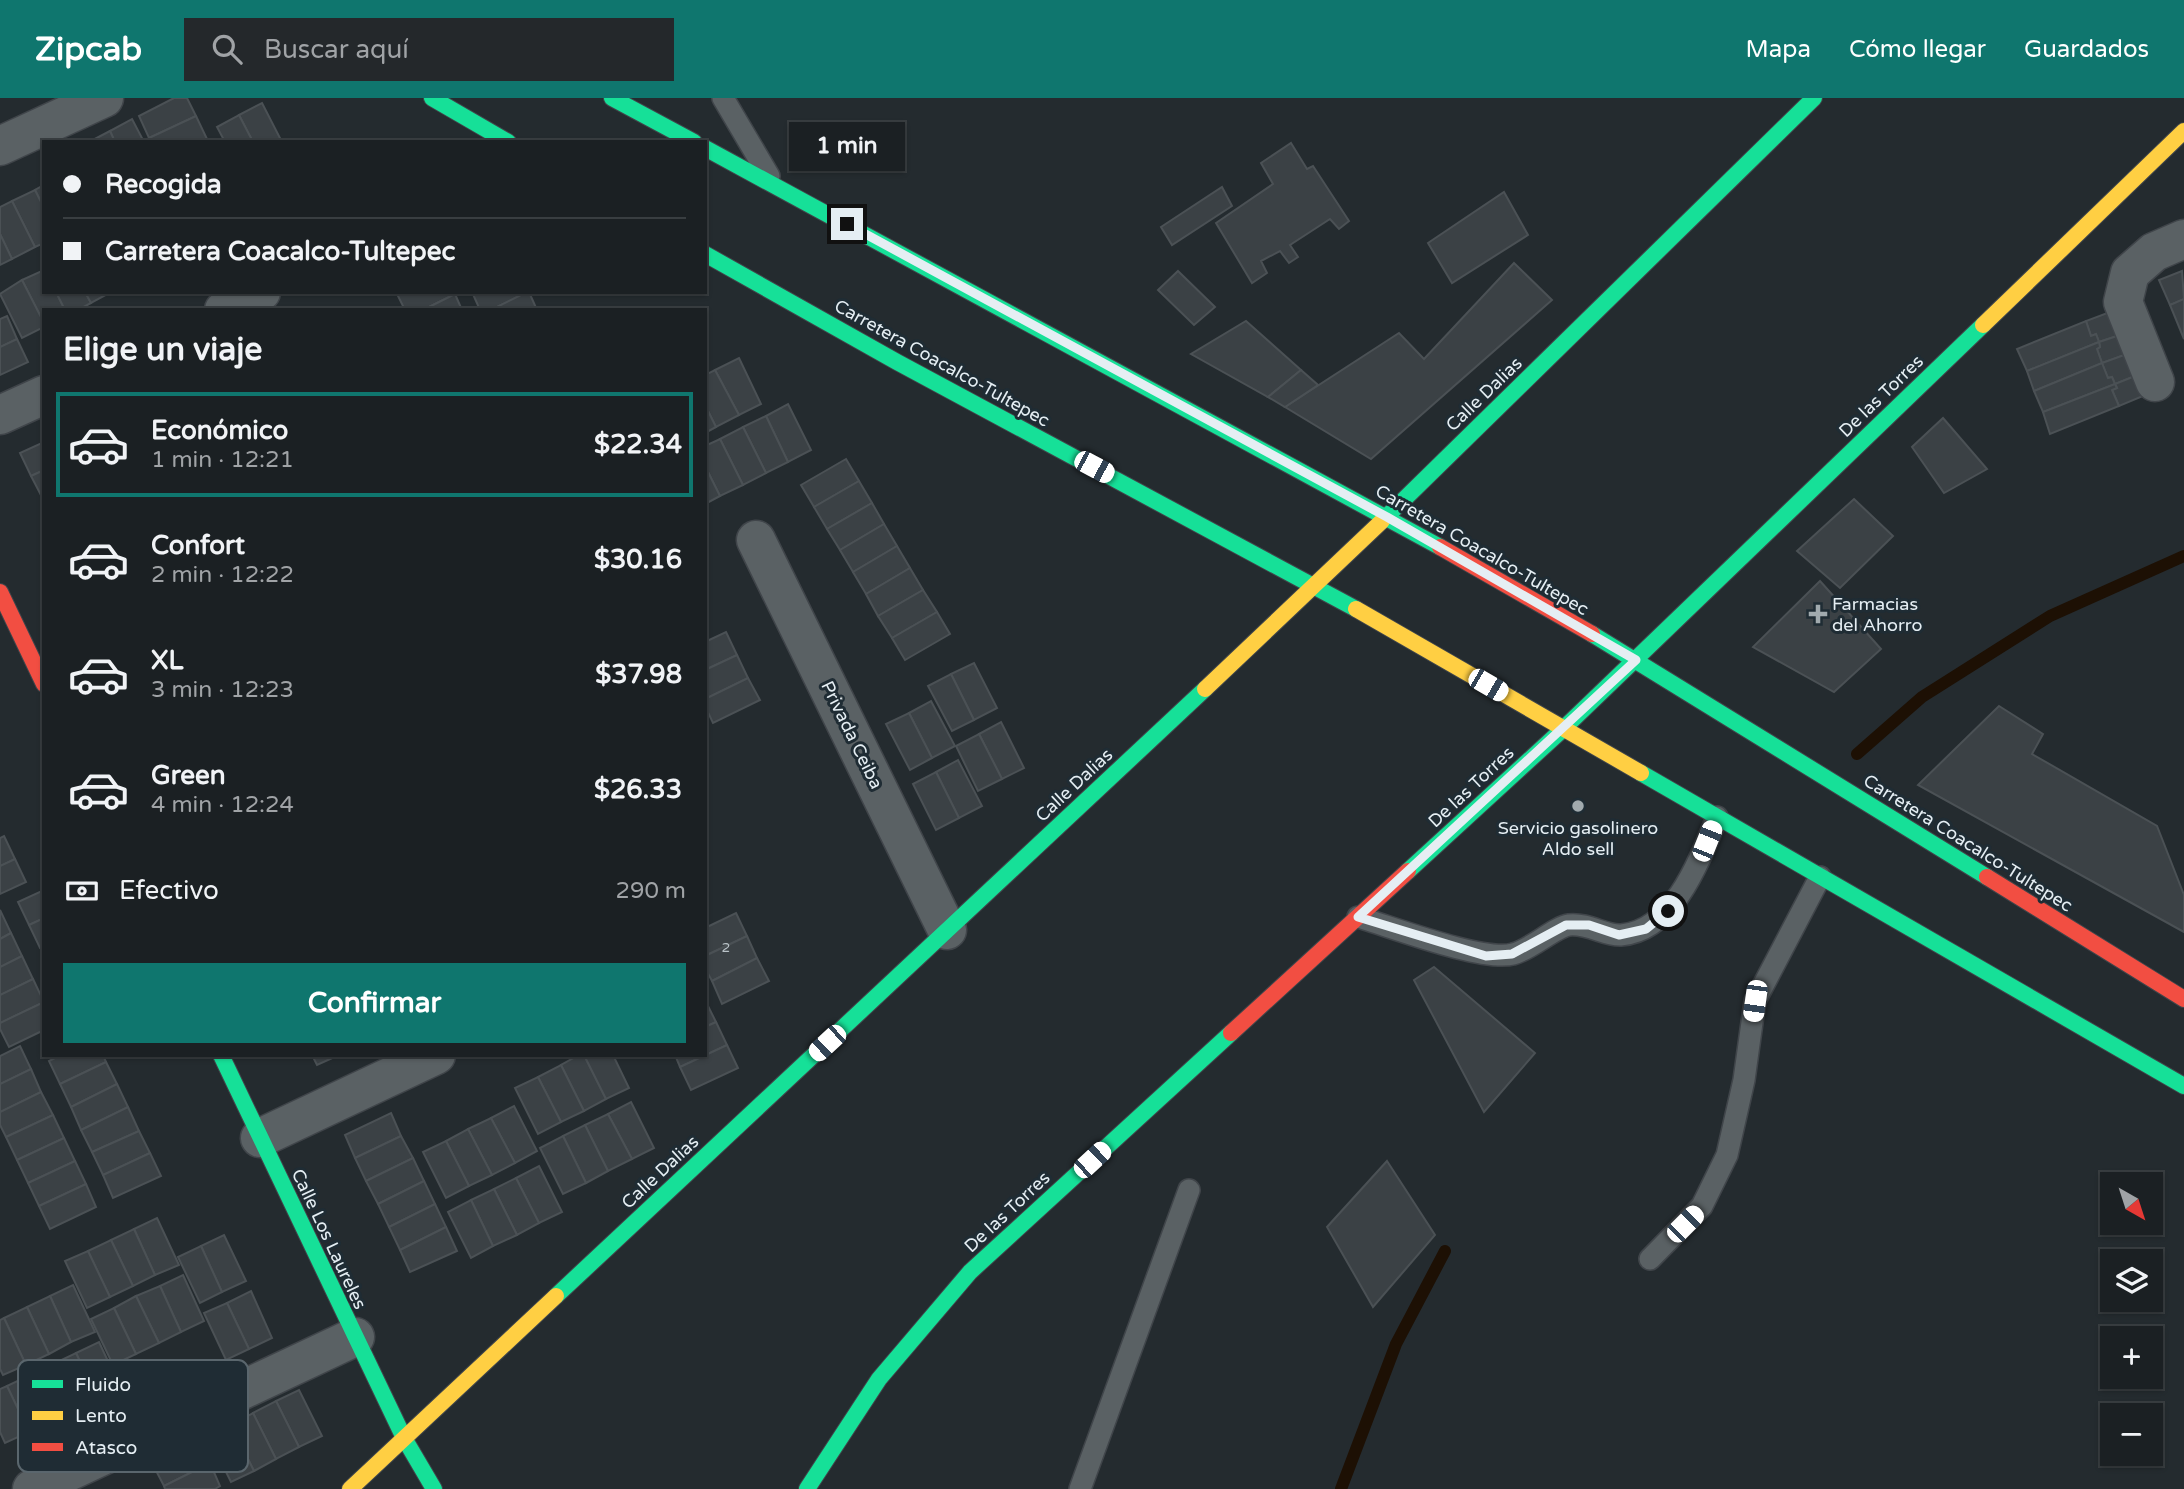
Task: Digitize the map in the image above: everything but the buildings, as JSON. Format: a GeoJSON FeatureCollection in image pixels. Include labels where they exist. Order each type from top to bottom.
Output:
{"type":"FeatureCollection","features":[{"type":"Feature","properties":{"kind":"main road"},"geometry":{"type":"LineString","coordinates":[[432,98],[505,140]]}},
{"type":"Feature","properties":{"kind":"main road"},"geometry":{"type":"LineString","coordinates":[[612,98],[687,140]]}},
{"type":"Feature","properties":{"kind":"main road","name":"Calle Dalias"},"geometry":{"type":"LineString","coordinates":[[350,1489],[1315,586],[1814,98]]}},
{"type":"Feature","properties":{"kind":"main road","name":"De las Torres"},"geometry":{"type":"LineString","coordinates":[[807,1489],[879,1378],[970,1272],[1563,729],[2184,131]]}},
{"type":"Feature","properties":{"kind":"main road","name":"Carretera Coacalco-Tultepec"},"geometry":{"type":"LineString","coordinates":[[707,149],[1387,517],[1636,660],[2184,999]]}},
{"type":"Feature","properties":{"kind":"main road","name":"Carretera Coacalco-Tultepec"},"geometry":{"type":"LineString","coordinates":[[707,255],[897,362],[1315,586],[2184,1086]]}},
{"type":"Feature","properties":{"kind":"main road"},"geometry":{"type":"LineString","coordinates":[[0,592],[42,675]]}},
{"type":"Feature","properties":{"kind":"main road","name":"Calle Los Laureles"},"geometry":{"type":"LineString","coordinates":[[222,1057],[404,1438]]}},
{"type":"Feature","properties":{"kind":"main road"},"geometry":{"type":"LineString","coordinates":[[404,1438],[409,1476]]}},
{"type":"Feature","properties":{"kind":"main road"},"geometry":{"type":"LineString","coordinates":[[404,1438],[434,1489]]}},
{"type":"Feature","properties":{"kind":"street"},"geometry":{"type":"LineString","coordinates":[[0,146],[104,98]]}},
{"type":"Feature","properties":{"kind":"street"},"geometry":{"type":"LineString","coordinates":[[2155,382],[2123,302],[2130,272],[2154,252],[2184,239]]}},
{"type":"Feature","properties":{"kind":"street"},"geometry":{"type":"LineString","coordinates":[[228,308],[257,294]]}},
{"type":"Feature","properties":{"kind":"street"},"geometry":{"type":"LineString","coordinates":[[0,415],[42,396]]}},
{"type":"Feature","properties":{"kind":"street","name":"Privada Ceiba"},"geometry":{"type":"LineString","coordinates":[[756,540],[947,930]]}},
{"type":"Feature","properties":{"kind":"street"},"geometry":{"type":"LineString","coordinates":[[260,1138],[432,1057]]}},
{"type":"Feature","properties":{"kind":"street"},"geometry":{"type":"LineString","coordinates":[[248,1387],[355,1337]]}},
{"type":"Feature","properties":{"kind":"street"},"geometry":{"type":"LineString","coordinates":[[32,1489],[68,1472]]}},
{"type":"Feature","properties":{"kind":"lane"},"geometry":{"type":"LineString","coordinates":[[723,98],[773,184]]}},
{"type":"Feature","properties":{"kind":"lane"},"geometry":{"type":"LineString","coordinates":[[1358,917],[1486,956],[1512,954],[1566,925],[1589,925],[1619,935],[1646,929],[1668,911],[1698,864],[1717,817]]}},
{"type":"Feature","properties":{"kind":"lane"},"geometry":{"type":"LineString","coordinates":[[1650,1259],[1702,1206],[1727,1155],[1744,1080],[1755,1001],[1820,877]]}},
{"type":"Feature","properties":{"kind":"lane"},"geometry":{"type":"LineString","coordinates":[[1080,1489],[1189,1190]]}},
{"type":"Feature","properties":{"kind":"waterway"},"geometry":{"type":"LineString","coordinates":[[1857,754],[1922,697],[2050,616],[2184,556]]}},
{"type":"Feature","properties":{"kind":"waterway"},"geometry":{"type":"LineString","coordinates":[[1341,1489],[1396,1344],[1445,1251]]}},
{"type":"Feature","properties":{"kind":"traffic: fast"},"geometry":{"type":"LineString","coordinates":[[432,98],[505,140]]}},
{"type":"Feature","properties":{"kind":"traffic: fast"},"geometry":{"type":"LineString","coordinates":[[612,98],[690,140]]}},
{"type":"Feature","properties":{"kind":"traffic: fast"},"geometry":{"type":"LineString","coordinates":[[1382,521],[1814,98]]}},
{"type":"Feature","properties":{"kind":"traffic: fast"},"geometry":{"type":"LineString","coordinates":[[707,149],[1440,547]]}},
{"type":"Feature","properties":{"kind":"traffic: fast"},"geometry":{"type":"LineString","coordinates":[[707,255],[897,362],[1356,609]]}},
{"type":"Feature","properties":{"kind":"traffic: fast"},"geometry":{"type":"LineString","coordinates":[[1408,871],[1563,729],[1983,325]]}},
{"type":"Feature","properties":{"kind":"traffic: fast"},"geometry":{"type":"LineString","coordinates":[[1592,634],[1987,877]]}},
{"type":"Feature","properties":{"kind":"traffic: fast"},"geometry":{"type":"LineString","coordinates":[[556,1296],[1205,689]]}},
{"type":"Feature","properties":{"kind":"traffic: fast"},"geometry":{"type":"LineString","coordinates":[[1641,773],[2184,1086]]}},
{"type":"Feature","properties":{"kind":"traffic: fast"},"geometry":{"type":"LineString","coordinates":[[807,1489],[879,1379],[970,1272],[1231,1033]]}},
{"type":"Feature","properties":{"kind":"traffic: fast"},"geometry":{"type":"LineString","coordinates":[[222,1057],[404,1438],[434,1489]]}},
{"type":"Feature","properties":{"kind":"traffic: slow"},"geometry":{"type":"LineString","coordinates":[[1983,325],[2184,131]]}},
{"type":"Feature","properties":{"kind":"traffic: slow"},"geometry":{"type":"LineString","coordinates":[[1205,689],[1382,521]]}},
{"type":"Feature","properties":{"kind":"traffic: slow"},"geometry":{"type":"LineString","coordinates":[[1356,609],[1641,773]]}},
{"type":"Feature","properties":{"kind":"traffic: slow"},"geometry":{"type":"LineString","coordinates":[[350,1489],[556,1296]]}},
{"type":"Feature","properties":{"kind":"traffic: jam"},"geometry":{"type":"LineString","coordinates":[[1440,547],[1592,634]]}},
{"type":"Feature","properties":{"kind":"traffic: jam"},"geometry":{"type":"LineString","coordinates":[[0,592],[42,680]]}},
{"type":"Feature","properties":{"kind":"traffic: jam"},"geometry":{"type":"LineString","coordinates":[[1231,1033],[1408,871]]}},
{"type":"Feature","properties":{"kind":"traffic: jam"},"geometry":{"type":"LineString","coordinates":[[1987,877],[2184,999]]}},
{"type":"Feature","properties":{"kind":"place","name":"Farmacias del Ahorro"},"geometry":{"type":"Point","coordinates":[1818,614]}},
{"type":"Feature","properties":{"kind":"place","name":"Servicio gasolinero Aldo sell"},"geometry":{"type":"Point","coordinates":[1578,806]}},
{"type":"Feature","properties":{"kind":"route"},"geometry":{"type":"LineString","coordinates":[[847,224],[1387,517],[1636,660],[1358,917],[1486,956],[1512,954],[1566,925],[1589,925],[1619,935],[1646,929],[1668,911]]}}]}
